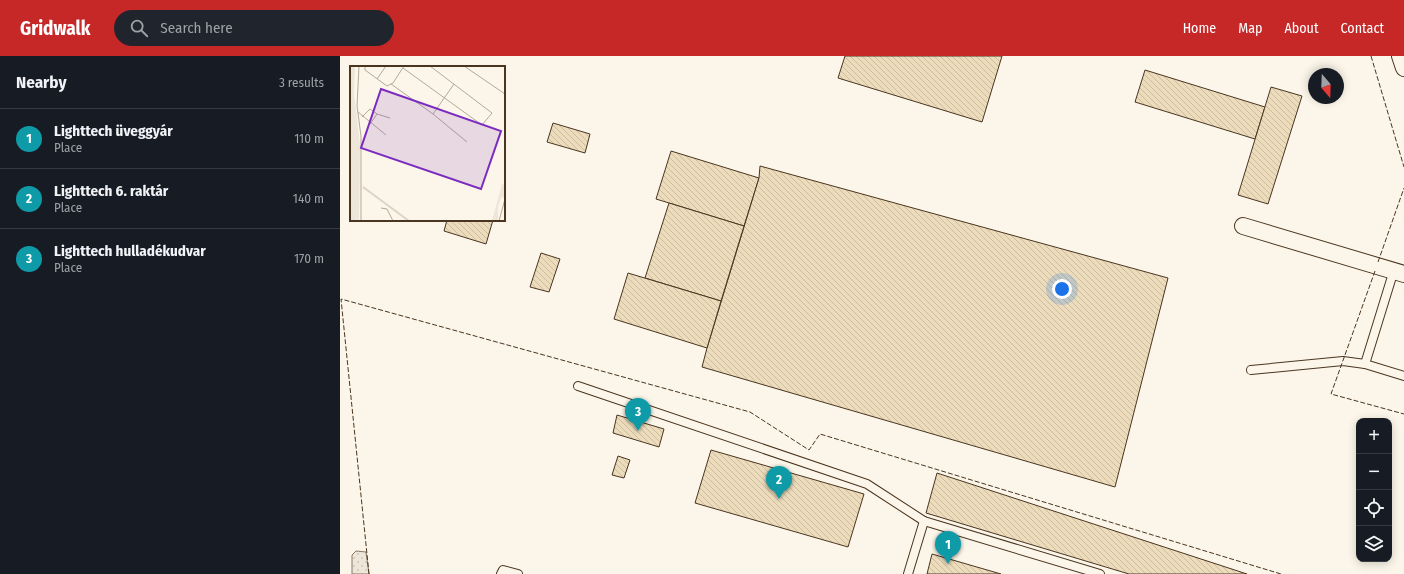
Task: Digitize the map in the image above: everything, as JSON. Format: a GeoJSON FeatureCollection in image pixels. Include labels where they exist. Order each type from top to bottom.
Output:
{"type":"FeatureCollection","features":[{"type":"Feature","properties":{"kind":"street"},"geometry":{"type":"LineString","coordinates":[[1400,56],[1404,68]]}},
{"type":"Feature","properties":{"kind":"street"},"geometry":{"type":"LineString","coordinates":[[1243,226],[1399,272]]}},
{"type":"Feature","properties":{"kind":"lane"},"geometry":{"type":"LineString","coordinates":[[1365,364],[1399,272]]}},
{"type":"Feature","properties":{"kind":"lane"},"geometry":{"type":"LineString","coordinates":[[1252,370],[1343,361],[1365,364],[1404,376]]}},
{"type":"Feature","properties":{"kind":"lane"},"geometry":{"type":"LineString","coordinates":[[578,386],[867,484],[924,521],[1100,574]]}},
{"type":"Feature","properties":{"kind":"lane"},"geometry":{"type":"LineString","coordinates":[[908,574],[924,521]]}},
{"type":"Feature","properties":{"kind":"lane"},"geometry":{"type":"LineString","coordinates":[[501,574],[503,570],[518,574]]}},
{"type":"Feature","properties":{"kind":"shaded area"},"geometry":{"type":"Polygon","coordinates":[[[356,551],[366,552],[369,574],[352,574],[352,555],[356,551]]]}},
{"type":"Feature","properties":{"kind":"building"},"geometry":{"type":"Polygon","coordinates":[[[845,56],[1002,56],[982,122],[838,78],[845,56]]]}},
{"type":"Feature","properties":{"kind":"building"},"geometry":{"type":"Polygon","coordinates":[[[1145,70],[1265,107],[1255,139],[1135,102],[1145,70]]]}},
{"type":"Feature","properties":{"kind":"building"},"geometry":{"type":"Polygon","coordinates":[[[1271,87],[1302,96],[1268,204],[1238,195],[1271,87]]]}},
{"type":"Feature","properties":{"kind":"building"},"geometry":{"type":"Polygon","coordinates":[[[553,123],[590,134],[585,153],[547,142],[553,123]]]}},
{"type":"Feature","properties":{"kind":"building"},"geometry":{"type":"Polygon","coordinates":[[[671,151],[759,178],[744,226],[656,199],[671,151]]]}},
{"type":"Feature","properties":{"kind":"building"},"geometry":{"type":"Polygon","coordinates":[[[760,166],[1168,278],[1115,487],[702,367],[759,178],[760,166]]]}},
{"type":"Feature","properties":{"kind":"building"},"geometry":{"type":"Polygon","coordinates":[[[669,203],[744,226],[721,301],[645,278],[669,203]]]}},
{"type":"Feature","properties":{"kind":"building"},"geometry":{"type":"Polygon","coordinates":[[[447,221],[493,221],[486,244],[444,231],[447,221]]]}},
{"type":"Feature","properties":{"kind":"building"},"geometry":{"type":"Polygon","coordinates":[[[541,253],[560,259],[549,292],[530,287],[541,253]]]}},
{"type":"Feature","properties":{"kind":"building"},"geometry":{"type":"Polygon","coordinates":[[[628,273],[721,301],[707,348],[614,319],[628,273]]]}},
{"type":"Feature","properties":{"kind":"building"},"geometry":{"type":"Polygon","coordinates":[[[617,415],[664,429],[659,447],[613,433],[617,415]]]}},
{"type":"Feature","properties":{"kind":"building"},"geometry":{"type":"Polygon","coordinates":[[[711,450],[864,494],[848,547],[695,503],[711,450]]]}},
{"type":"Feature","properties":{"kind":"building"},"geometry":{"type":"Polygon","coordinates":[[[618,456],[630,460],[624,478],[612,475],[618,456]]]}},
{"type":"Feature","properties":{"kind":"building"},"geometry":{"type":"Polygon","coordinates":[[[937,473],[1247,574],[1129,574],[926,513],[937,473]]]}},
{"type":"Feature","properties":{"kind":"building"},"geometry":{"type":"Polygon","coordinates":[[[932,554],[1001,574],[927,574],[932,554]]]}},
{"type":"Feature","properties":{"kind":"fence"},"geometry":{"type":"LineString","coordinates":[[1371,56],[1404,167]]}},
{"type":"Feature","properties":{"kind":"fence"},"geometry":{"type":"LineString","coordinates":[[1378,262],[1404,188]]}},
{"type":"Feature","properties":{"kind":"fence"},"geometry":{"type":"LineString","coordinates":[[1375,271],[1331,394],[1404,414]]}},
{"type":"Feature","properties":{"kind":"fence"},"geometry":{"type":"LineString","coordinates":[[369,574],[341,299],[750,412],[809,450],[820,434],[1281,574]]}},
{"type":"Feature","properties":{"kind":"place","name":"Lighttech hulladékudvar"},"geometry":{"type":"Point","coordinates":[638,431]}},
{"type":"Feature","properties":{"kind":"place","name":"Lighttech 6. raktár"},"geometry":{"type":"Point","coordinates":[779,499]}},
{"type":"Feature","properties":{"kind":"place","name":"Lighttech üveggyár"},"geometry":{"type":"Point","coordinates":[948,564]}}]}
